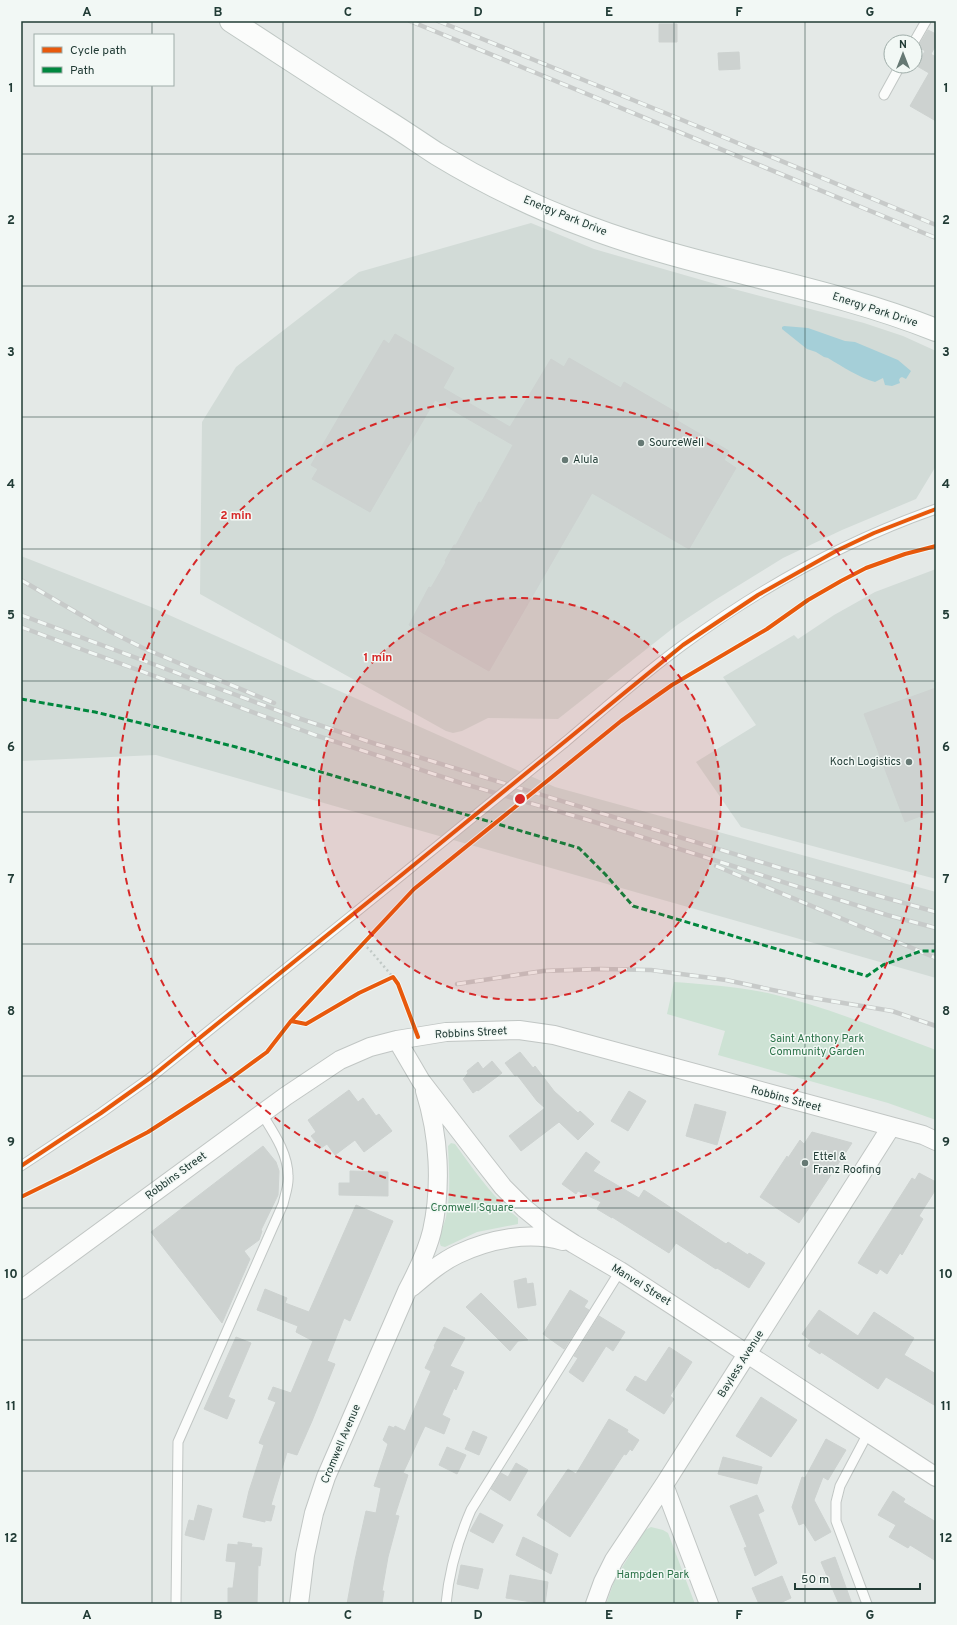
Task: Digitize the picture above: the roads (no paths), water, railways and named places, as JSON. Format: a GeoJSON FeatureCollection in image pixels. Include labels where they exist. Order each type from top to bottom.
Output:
{"type":"FeatureCollection","features":[{"type":"Feature","properties":{"kind":"street","name":"Energy Park Drive"},"geometry":{"type":"LineString","coordinates":[[231,21],[437,154],[484,180],[539,207],[588,227],[646,247],[854,301],[936,330]]}},
{"type":"Feature","properties":{"kind":"street","name":"Robbins Street"},"geometry":{"type":"LineString","coordinates":[[21,1290],[262,1114],[340,1060],[370,1047],[397,1040],[446,1032],[519,1030],[554,1035],[923,1135],[936,1141]]}},
{"type":"Feature","properties":{"kind":"street","name":"Manvel Street"},"geometry":{"type":"LineString","coordinates":[[397,1040],[421,1081],[503,1187],[524,1208],[546,1226],[620,1270],[936,1476]]}},
{"type":"Feature","properties":{"kind":"street","name":"Cromwell Avenue"},"geometry":{"type":"LineString","coordinates":[[299,1604],[306,1548],[314,1513],[326,1477],[407,1291],[422,1261],[432,1231],[437,1192],[437,1158],[434,1127],[421,1081]]}},
{"type":"Feature","properties":{"kind":"street","name":"Bayless Avenue"},"geometry":{"type":"LineString","coordinates":[[595,1604],[603,1582],[614,1560],[664,1485],[891,1127]]}},
{"type":"Feature","properties":{"kind":"street","name":"Cromwell Avenue"},"geometry":{"type":"LineString","coordinates":[[407,1291],[431,1271],[457,1255],[479,1245],[503,1239],[527,1236],[551,1238],[574,1244]]}},
{"type":"Feature","properties":{"kind":"street"},"geometry":{"type":"LineString","coordinates":[[664,1485],[709,1604]]}},
{"type":"Feature","properties":{"kind":"lane"},"geometry":{"type":"LineString","coordinates":[[919,34],[926,21]]}},
{"type":"Feature","properties":{"kind":"lane"},"geometry":{"type":"LineString","coordinates":[[884,95],[896,74]]}},
{"type":"Feature","properties":{"kind":"lane"},"geometry":{"type":"LineString","coordinates":[[21,1166],[101,1113],[150,1078],[392,883],[683,645],[758,594],[836,551],[874,533],[936,509]]}},
{"type":"Feature","properties":{"kind":"lane"},"geometry":{"type":"LineString","coordinates":[[176,1604],[178,1442],[283,1204],[287,1189],[288,1176],[281,1146],[262,1114]]}},
{"type":"Feature","properties":{"kind":"lane"},"geometry":{"type":"LineString","coordinates":[[446,1604],[454,1557],[461,1532],[471,1510],[620,1270]]}},
{"type":"Feature","properties":{"kind":"lane"},"geometry":{"type":"LineString","coordinates":[[867,1604],[836,1521],[836,1502],[840,1486],[868,1433]]}},
{"type":"Feature","properties":{"kind":"water"},"geometry":{"type":"Polygon","coordinates":[[[784,326],[808,328],[845,341],[855,342],[898,360],[911,371],[906,379],[902,377],[900,378],[900,383],[892,386],[885,385],[883,378],[875,382],[869,380],[851,372],[816,352],[807,349],[782,329],[784,326]]]}},
{"type":"Feature","properties":{"kind":"railway"},"geometry":{"type":"LineString","coordinates":[[410,21],[936,238]]}},
{"type":"Feature","properties":{"kind":"railway"},"geometry":{"type":"LineString","coordinates":[[438,21],[936,225]]}},
{"type":"Feature","properties":{"kind":"railway"},"geometry":{"type":"LineString","coordinates":[[21,580],[105,629],[143,648],[274,703]]}},
{"type":"Feature","properties":{"kind":"railway"},"geometry":{"type":"LineString","coordinates":[[21,615],[298,718],[376,744],[790,871],[936,912]]}},
{"type":"Feature","properties":{"kind":"railway"},"geometry":{"type":"LineString","coordinates":[[21,627],[315,735],[461,783],[588,820],[887,915],[936,928]]}},
{"type":"Feature","properties":{"kind":"railway"},"geometry":{"type":"LineString","coordinates":[[716,866],[936,958]]}},
{"type":"Feature","properties":{"kind":"railway"},"geometry":{"type":"LineString","coordinates":[[457,984],[543,971],[600,969],[651,970],[726,980],[801,996],[892,1011],[936,1026]]}},
{"type":"Feature","properties":{"kind":"place","name":"SourceWell"},"geometry":{"type":"Point","coordinates":[641,443]}},
{"type":"Feature","properties":{"kind":"place","name":"Alula"},"geometry":{"type":"Point","coordinates":[565,460]}},
{"type":"Feature","properties":{"kind":"place","name":"Koch Logistics"},"geometry":{"type":"Point","coordinates":[909,762]}},
{"type":"Feature","properties":{"kind":"place","name":"Ettel & Franz Roofing"},"geometry":{"type":"Point","coordinates":[805,1163]}},
{"type":"Feature","properties":{"kind":"park label","name":"Saint Anthony Park Community Garden"},"geometry":{"type":"Point","coordinates":[817,1045]}},
{"type":"Feature","properties":{"kind":"park label","name":"Cromwell Square"},"geometry":{"type":"Point","coordinates":[472,1208]}},
{"type":"Feature","properties":{"kind":"park label","name":"Hampden Park"},"geometry":{"type":"Point","coordinates":[653,1575]}}]}
